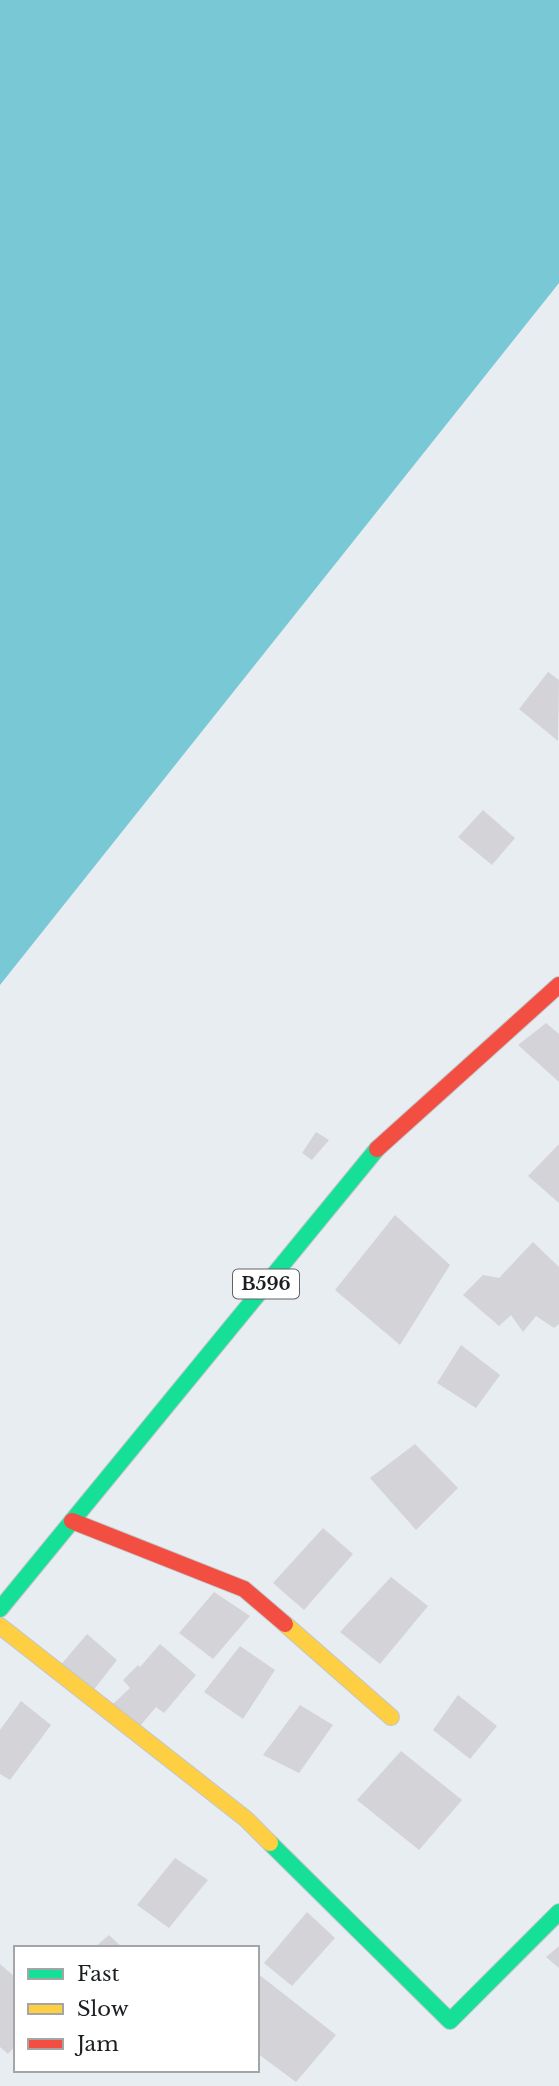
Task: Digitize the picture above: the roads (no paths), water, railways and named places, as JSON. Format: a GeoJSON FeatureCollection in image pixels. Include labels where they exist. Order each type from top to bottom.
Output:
{"type":"FeatureCollection","features":[{"type":"Feature","properties":{"kind":"street","name":"B596"},"geometry":{"type":"LineString","coordinates":[[0,1609],[380,1145],[559,985]]}},
{"type":"Feature","properties":{"kind":"street"},"geometry":{"type":"LineString","coordinates":[[72,1521],[244,1589],[391,1717]]}},
{"type":"Feature","properties":{"kind":"street"},"geometry":{"type":"LineString","coordinates":[[0,1626],[246,1819],[450,2021],[559,1912]]}},
{"type":"Feature","properties":{"kind":"water"},"geometry":{"type":"Polygon","coordinates":[[[0,0],[559,0],[559,283],[0,985],[0,0]]]}}]}
